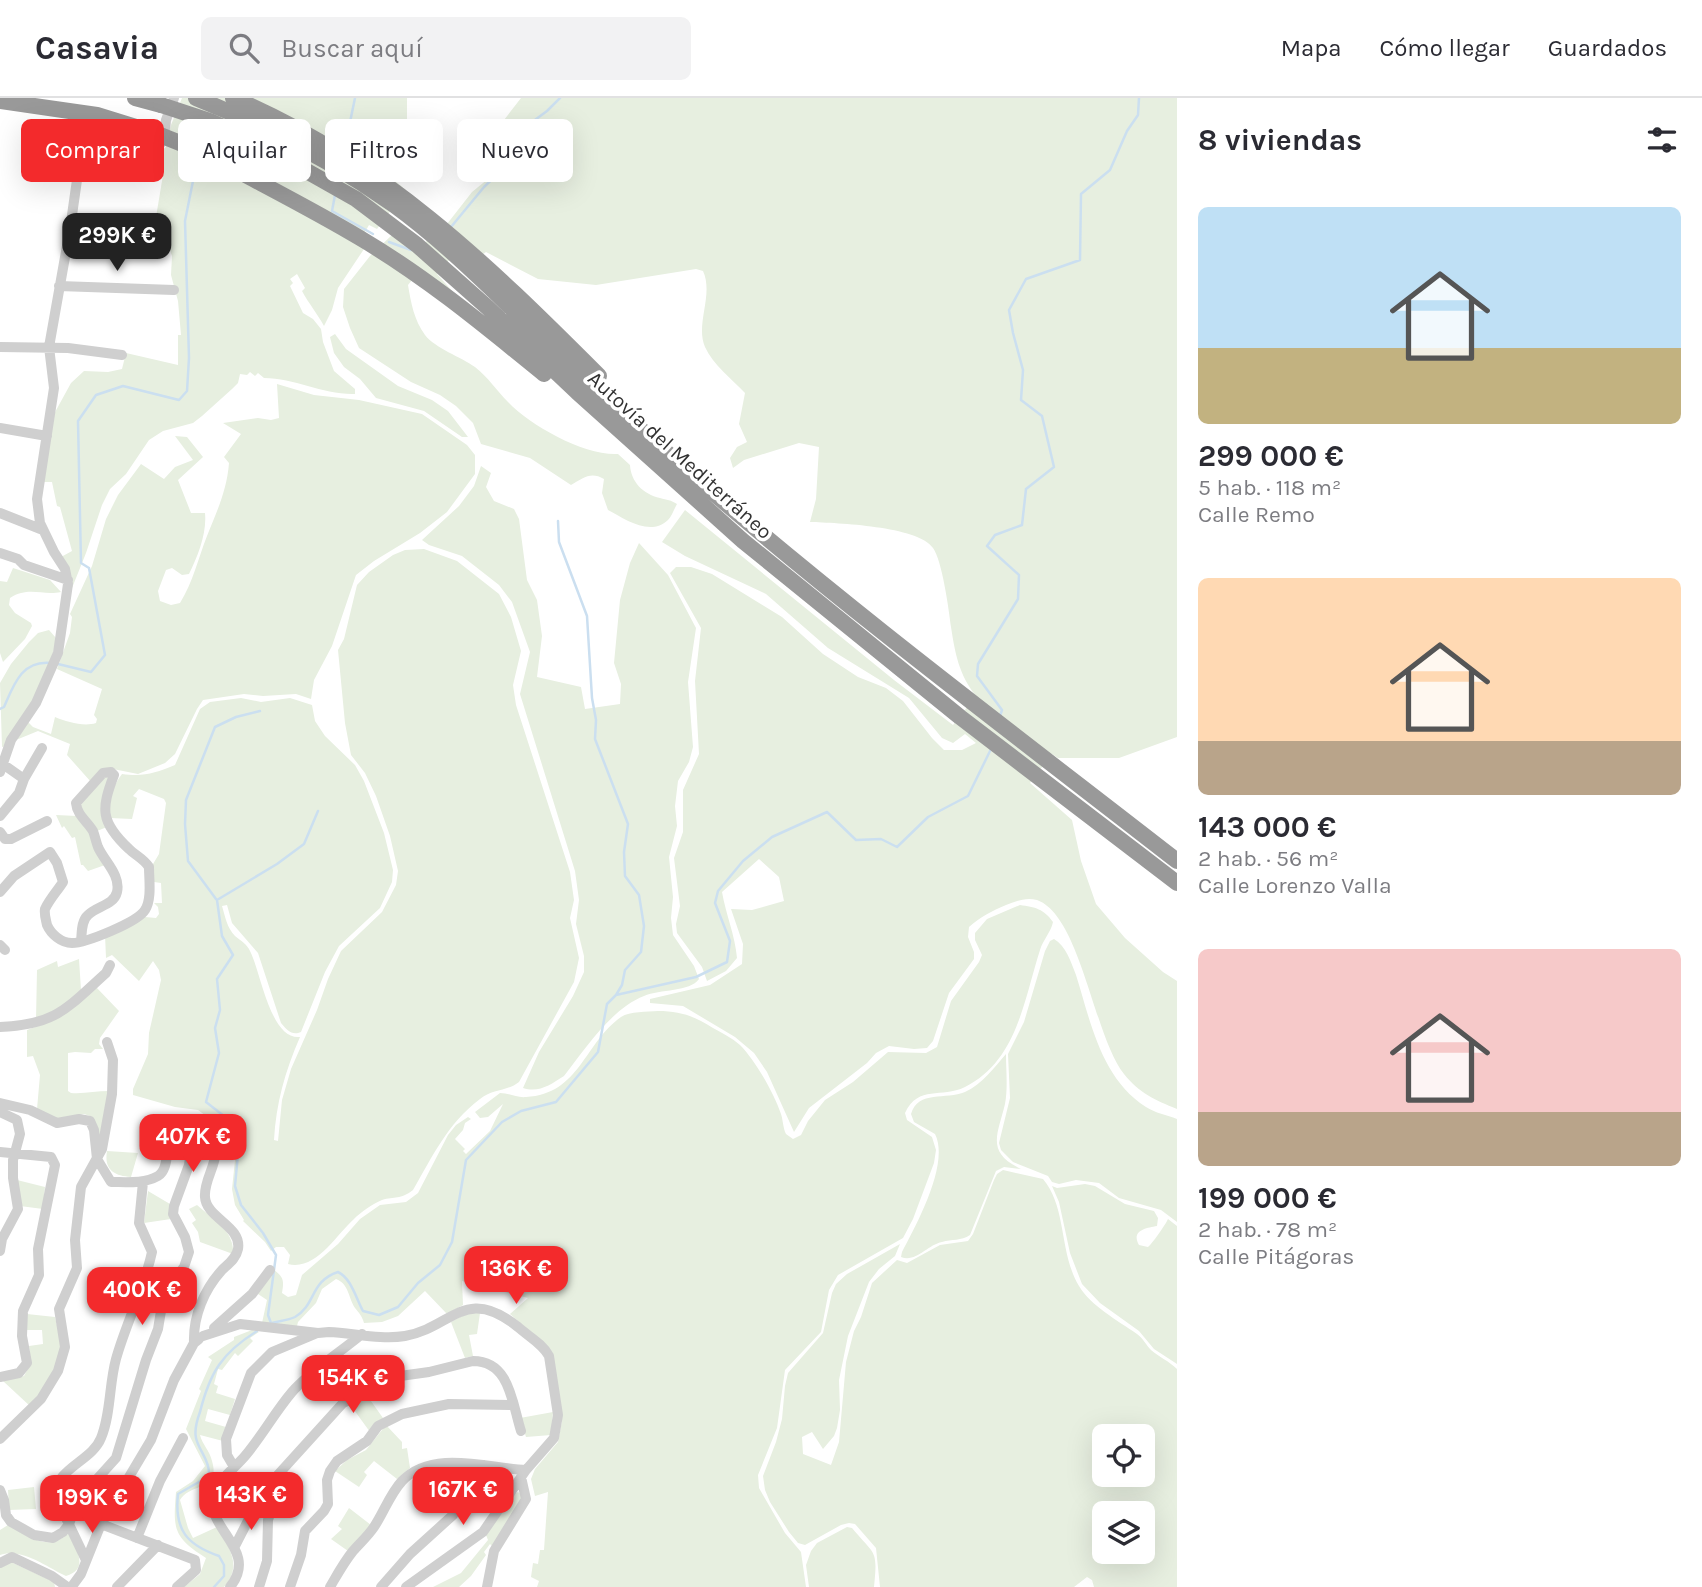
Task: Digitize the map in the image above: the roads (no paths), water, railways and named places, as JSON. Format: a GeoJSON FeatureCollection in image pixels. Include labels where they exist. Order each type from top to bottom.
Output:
{"type":"FeatureCollection","features":[{"type":"Feature","properties":{"kind":"highway","name":"Autovía del Mediterráneo"},"geometry":{"type":"LineString","coordinates":[[135,98],[168,102],[210,121],[257,143],[356,199],[443,267],[577,393],[743,541],[960,717],[1177,883]]}},
{"type":"Feature","properties":{"kind":"highway","name":"Autovía del Mediterráneo"},"geometry":{"type":"LineString","coordinates":[[196,98],[261,119]]}},
{"type":"Feature","properties":{"kind":"highway"},"geometry":{"type":"LineString","coordinates":[[233,98],[264,119]]}},
{"type":"Feature","properties":{"kind":"highway"},"geometry":{"type":"LineString","coordinates":[[0,102],[97,115],[155,133],[238,171],[361,238],[477,319],[553,381],[577,393]]}},
{"type":"Feature","properties":{"kind":"highway","name":"Autovía del Mediterráneo"},"geometry":{"type":"LineString","coordinates":[[311,145],[459,249],[622,411],[768,540],[971,702],[1177,861]]}},
{"type":"Feature","properties":{"kind":"street"},"geometry":{"type":"LineString","coordinates":[[24,779],[2,768],[11,740],[36,703],[58,653],[68,580],[65,569],[43,530],[37,499],[54,388],[49,347],[70,229],[82,145],[82,126],[141,149],[156,147],[164,140],[168,102]]}},
{"type":"Feature","properties":{"kind":"street"},"geometry":{"type":"LineString","coordinates":[[70,229],[149,233]]}},
{"type":"Feature","properties":{"kind":"street"},"geometry":{"type":"LineString","coordinates":[[59,286],[174,290]]}},
{"type":"Feature","properties":{"kind":"street"},"geometry":{"type":"LineString","coordinates":[[0,347],[49,347],[122,355]]}},
{"type":"Feature","properties":{"kind":"street"},"geometry":{"type":"LineString","coordinates":[[0,428],[47,436]]}},
{"type":"Feature","properties":{"kind":"street"},"geometry":{"type":"LineString","coordinates":[[0,513],[43,530]]}},
{"type":"Feature","properties":{"kind":"street"},"geometry":{"type":"LineString","coordinates":[[0,552],[18,559],[24,565],[68,580]]}},
{"type":"Feature","properties":{"kind":"street"},"geometry":{"type":"LineString","coordinates":[[0,816],[19,793],[42,748]]}},
{"type":"Feature","properties":{"kind":"street"},"geometry":{"type":"LineString","coordinates":[[0,892],[14,876],[50,852],[63,882],[45,910],[53,935],[71,943],[81,941],[138,918],[145,910],[148,898],[149,867],[116,835],[107,821],[104,801],[114,775],[110,772],[103,773],[76,803],[118,883],[117,894],[111,901],[87,915],[81,941]]}},
{"type":"Feature","properties":{"kind":"street"},"geometry":{"type":"LineString","coordinates":[[2,837],[10,839],[47,821]]}},
{"type":"Feature","properties":{"kind":"street"},"geometry":{"type":"LineString","coordinates":[[0,1027],[35,1024],[62,1013],[106,973],[110,965]]}},
{"type":"Feature","properties":{"kind":"street"},"geometry":{"type":"LineString","coordinates":[[0,1439],[41,1399],[58,1371],[65,1347],[59,1309],[77,1268],[75,1240],[81,1187],[102,1149],[113,1082],[113,1060],[107,1042]]}},
{"type":"Feature","properties":{"kind":"street"},"geometry":{"type":"LineString","coordinates":[[0,1102],[30,1110],[57,1122],[66,1123],[79,1119],[90,1121],[94,1130],[97,1159],[111,1182],[144,1182],[158,1176],[166,1167],[174,1129],[183,1124],[194,1128],[215,1145],[216,1157],[205,1188],[205,1201],[209,1209],[232,1231],[238,1244],[236,1256],[216,1278],[199,1307],[194,1325],[198,1340]]}},
{"type":"Feature","properties":{"kind":"street"},"geometry":{"type":"LineString","coordinates":[[0,1112],[12,1116],[19,1126],[13,1178],[18,1209],[2,1239],[0,1251]]}},
{"type":"Feature","properties":{"kind":"street"},"geometry":{"type":"LineString","coordinates":[[0,1490],[6,1515],[11,1522],[34,1535],[53,1538],[69,1524],[81,1491],[117,1458],[158,1329],[164,1293],[184,1268],[189,1252],[185,1237],[173,1214],[189,1166],[194,1128]]}},
{"type":"Feature","properties":{"kind":"street"},"geometry":{"type":"LineString","coordinates":[[0,1152],[51,1157],[55,1165],[38,1249],[40,1275],[23,1311],[22,1336],[27,1363],[19,1373],[0,1377]]}},
{"type":"Feature","properties":{"kind":"street"},"geometry":{"type":"LineString","coordinates":[[86,1560],[55,1495],[61,1479],[87,1456],[101,1438],[116,1360],[152,1252],[139,1223],[138,1211],[144,1182]]}},
{"type":"Feature","properties":{"kind":"street"},"geometry":{"type":"LineString","coordinates":[[0,1563],[12,1557],[70,1586],[81,1574],[101,1524],[151,1440],[174,1380],[198,1340],[244,1302],[270,1270]]}},
{"type":"Feature","properties":{"kind":"street"},"geometry":{"type":"LineString","coordinates":[[198,1340],[240,1324],[318,1333],[400,1337],[416,1334],[460,1311],[479,1309],[507,1319],[544,1348],[549,1356],[558,1415],[557,1428],[551,1443],[523,1473],[483,1532],[406,1587]]}},
{"type":"Feature","properties":{"kind":"street"},"geometry":{"type":"LineString","coordinates":[[234,1467],[227,1455],[226,1439],[251,1373],[272,1352],[318,1333]]}},
{"type":"Feature","properties":{"kind":"street"},"geometry":{"type":"LineString","coordinates":[[230,1587],[238,1572],[235,1546],[213,1508],[213,1498],[219,1486],[294,1390],[362,1334]]}},
{"type":"Feature","properties":{"kind":"street"},"geometry":{"type":"LineString","coordinates":[[235,1546],[255,1507],[275,1478],[344,1402],[393,1377],[429,1372],[473,1361],[494,1365],[505,1377],[521,1431]]}},
{"type":"Feature","properties":{"kind":"street"},"geometry":{"type":"LineString","coordinates":[[290,1587],[301,1555],[305,1531],[328,1504],[327,1480],[330,1471],[337,1461],[367,1441],[378,1426],[402,1414],[449,1404],[513,1405]]}},
{"type":"Feature","properties":{"kind":"street"},"geometry":{"type":"LineString","coordinates":[[137,1538],[160,1481],[183,1438]]}},
{"type":"Feature","properties":{"kind":"street"},"geometry":{"type":"LineString","coordinates":[[330,1587],[344,1563],[374,1527],[393,1493],[410,1475],[429,1466],[467,1463],[523,1473]]}},
{"type":"Feature","properties":{"kind":"street"},"geometry":{"type":"LineString","coordinates":[[381,1587],[410,1553],[453,1515],[484,1465]]}},
{"type":"Feature","properties":{"kind":"street"},"geometry":{"type":"LineString","coordinates":[[487,1587],[494,1551],[526,1499],[523,1473]]}},
{"type":"Feature","properties":{"kind":"street"},"geometry":{"type":"LineString","coordinates":[[258,1587],[267,1561],[268,1520],[278,1488],[275,1478]]}},
{"type":"Feature","properties":{"kind":"street"},"geometry":{"type":"LineString","coordinates":[[101,1524],[192,1558],[197,1563],[196,1570],[177,1587]]}},
{"type":"Feature","properties":{"kind":"street"},"geometry":{"type":"LineString","coordinates":[[117,1587],[158,1545]]}},
{"type":"Feature","properties":{"kind":"waterway"},"geometry":{"type":"LineString","coordinates":[[351,119],[355,98]]}},
{"type":"Feature","properties":{"kind":"waterway"},"geometry":{"type":"LineString","coordinates":[[451,227],[484,187],[510,162],[524,128],[560,98]]}},
{"type":"Feature","properties":{"kind":"waterway"},"geometry":{"type":"LineString","coordinates":[[1000,716],[1002,710],[977,676],[978,664],[1018,599],[1019,575],[987,546],[995,535],[1022,525],[1026,489],[1054,467],[1042,416],[1021,400],[1023,370],[1009,310],[1026,279],[1080,260],[1081,194],[1110,170],[1127,131],[1138,115],[1139,98]]}},
{"type":"Feature","properties":{"kind":"waterway"},"geometry":{"type":"LineString","coordinates":[[58,664],[91,672],[105,655],[89,568],[81,563],[78,421],[96,395],[123,386],[179,400],[187,391],[189,358],[185,221],[193,182]]}},
{"type":"Feature","properties":{"kind":"waterway"},"geometry":{"type":"LineString","coordinates":[[335,195],[332,211],[373,234]]}},
{"type":"Feature","properties":{"kind":"waterway"},"geometry":{"type":"LineString","coordinates":[[389,242],[411,250]]}},
{"type":"Feature","properties":{"kind":"waterway"},"geometry":{"type":"LineString","coordinates":[[558,521],[559,542],[587,616],[596,720],[595,739],[628,824],[624,852],[625,876],[639,895],[644,926],[641,952],[625,970],[622,985],[616,995]]}},
{"type":"Feature","properties":{"kind":"waterway"},"geometry":{"type":"LineString","coordinates":[[0,709],[4,707],[20,675],[33,665],[51,663]]}},
{"type":"Feature","properties":{"kind":"waterway"},"geometry":{"type":"LineString","coordinates":[[216,899],[188,861],[186,800],[215,727],[236,717],[260,711]]}},
{"type":"Feature","properties":{"kind":"waterway"},"geometry":{"type":"LineString","coordinates":[[272,1323],[293,1318],[302,1312],[322,1281],[338,1272],[350,1284],[363,1311],[379,1315],[398,1307],[418,1283],[440,1265],[452,1242],[466,1160],[502,1122],[521,1111],[556,1102],[598,1052],[607,1004],[616,995],[696,977],[727,962],[730,941],[715,903],[718,891],[743,861],[772,837],[827,812],[856,840],[881,839],[897,847],[928,817],[968,796],[991,749]]}},
{"type":"Feature","properties":{"kind":"waterway"},"geometry":{"type":"LineString","coordinates":[[271,1323],[268,1315],[276,1255],[241,1205],[235,1186],[238,1154],[233,1123],[206,1102],[219,1053],[215,1028],[220,1010],[217,979],[233,955],[222,936],[217,900],[277,864],[304,844],[318,811]]}},
{"type":"Feature","properties":{"kind":"waterway"},"geometry":{"type":"LineString","coordinates":[[214,1587],[224,1576],[224,1565],[219,1556],[199,1547],[185,1534],[178,1517],[178,1494],[204,1479],[209,1473],[195,1431],[213,1375],[226,1356],[257,1331]]}}]}
